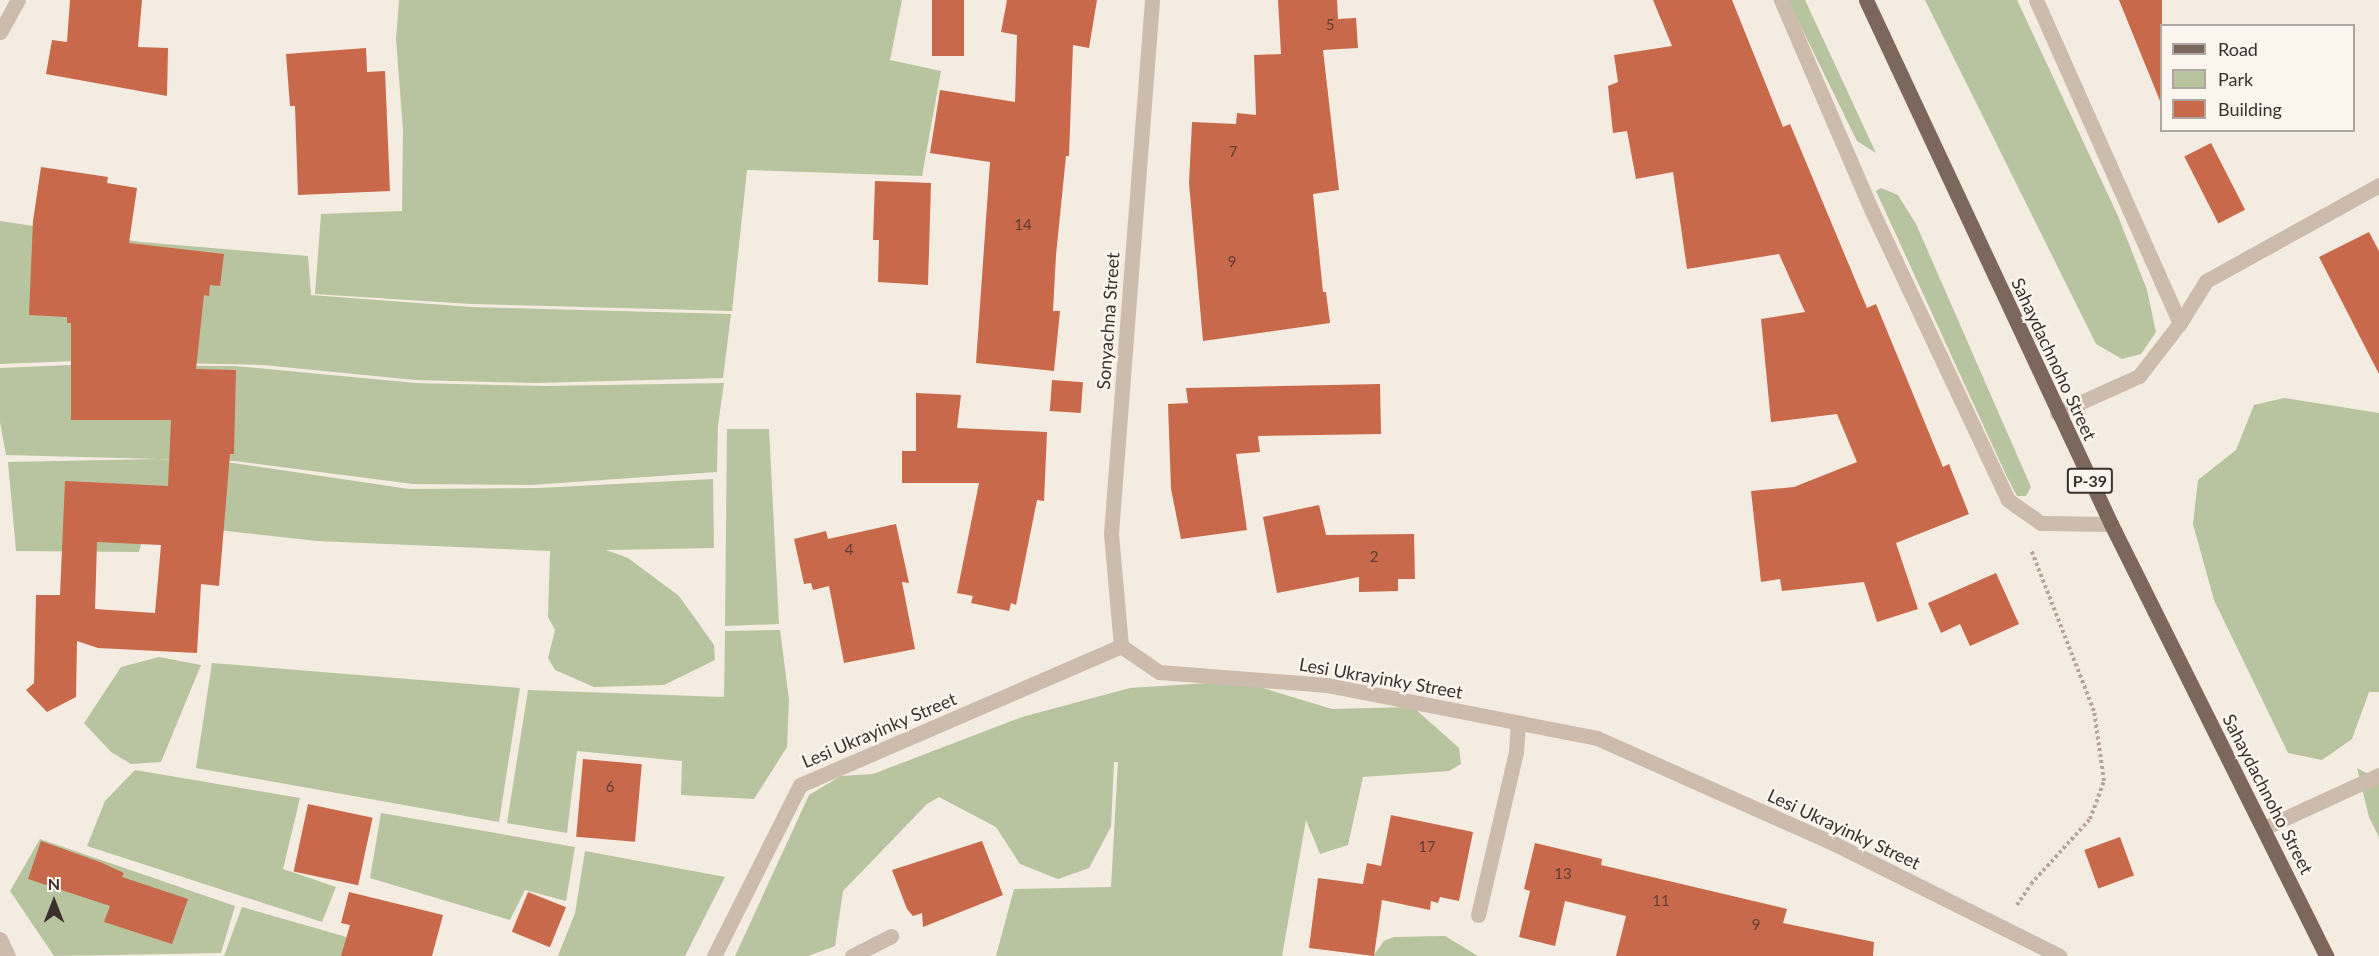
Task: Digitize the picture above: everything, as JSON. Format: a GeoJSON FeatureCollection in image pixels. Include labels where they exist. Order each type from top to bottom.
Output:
{"type":"FeatureCollection","features":[{"type":"Feature","properties":{"kind":"main road","name":"Sahaydachnoho Street"},"geometry":{"type":"LineString","coordinates":[[1866,0],[2057,413],[2326,956]]}},
{"type":"Feature","properties":{"kind":"street"},"geometry":{"type":"LineString","coordinates":[[0,32],[18,0]]}},
{"type":"Feature","properties":{"kind":"street","name":"Sonyachna Street"},"geometry":{"type":"LineString","coordinates":[[1121,646],[1111,533],[1152,0]]}},
{"type":"Feature","properties":{"kind":"street"},"geometry":{"type":"LineString","coordinates":[[1781,0],[1872,211],[2008,500],[2041,523],[2111,524]]}},
{"type":"Feature","properties":{"kind":"street"},"geometry":{"type":"LineString","coordinates":[[2036,0],[2180,323]]}},
{"type":"Feature","properties":{"kind":"street"},"geometry":{"type":"LineString","coordinates":[[2057,413],[2139,376],[2180,323],[2206,281],[2379,185]]}},
{"type":"Feature","properties":{"kind":"street","name":"Lesi Ukrayinky Street"},"geometry":{"type":"LineString","coordinates":[[714,956],[800,785],[1121,646],[1159,672],[1327,685],[1597,738],[1835,844],[2060,956]]}},
{"type":"Feature","properties":{"kind":"street"},"geometry":{"type":"LineString","coordinates":[[1478,915],[1516,752],[1518,723]]}},
{"type":"Feature","properties":{"kind":"street"},"geometry":{"type":"LineString","coordinates":[[2264,828],[2379,775]]}},
{"type":"Feature","properties":{"kind":"street"},"geometry":{"type":"LineString","coordinates":[[852,956],[891,936]]}},
{"type":"Feature","properties":{"kind":"street"},"geometry":{"type":"LineString","coordinates":[[0,939],[8,956]]}},
{"type":"Feature","properties":{"kind":"path"},"geometry":{"type":"LineString","coordinates":[[2003,927],[2031,884],[2090,819],[2104,781],[2094,711],[2027,542]]}},
{"type":"Feature","properties":{"kind":"green space"},"geometry":{"type":"Polygon","coordinates":[[[399,0],[902,0],[890,60],[941,71],[922,176],[747,170],[732,311],[471,304],[315,294],[321,214],[402,211],[403,130],[396,39],[399,0]]]}},
{"type":"Feature","properties":{"kind":"green space"},"geometry":{"type":"Polygon","coordinates":[[[1788,0],[1805,0],[1876,153],[1857,141],[1788,0]]]}},
{"type":"Feature","properties":{"kind":"green space"},"geometry":{"type":"Polygon","coordinates":[[[1925,0],[2017,0],[2118,216],[2147,290],[2156,332],[2141,354],[2122,359],[2096,344],[1925,0]]]}},
{"type":"Feature","properties":{"kind":"green space"},"geometry":{"type":"Polygon","coordinates":[[[1881,188],[1898,195],[1916,224],[2031,487],[2026,496],[2017,496],[2007,477],[1876,191],[1881,188]]]}},
{"type":"Feature","properties":{"kind":"green space"},"geometry":{"type":"Polygon","coordinates":[[[0,221],[141,242],[308,256],[311,295],[471,307],[731,314],[723,378],[535,383],[415,380],[263,365],[75,361],[0,364],[0,221]]]}},
{"type":"Feature","properties":{"kind":"green space"},"geometry":{"type":"Polygon","coordinates":[[[71,365],[235,366],[416,383],[545,386],[724,383],[718,425],[717,472],[531,485],[413,484],[235,461],[6,455],[0,422],[0,368],[71,365]]]}},
{"type":"Feature","properties":{"kind":"green space"},"geometry":{"type":"Polygon","coordinates":[[[2284,398],[2379,413],[2379,692],[2369,692],[2352,739],[2322,760],[2288,753],[2214,600],[2193,524],[2198,480],[2236,450],[2254,405],[2284,398]]]}},
{"type":"Feature","properties":{"kind":"green space"},"geometry":{"type":"Polygon","coordinates":[[[727,429],[769,429],[779,624],[725,626],[727,429]]]}},
{"type":"Feature","properties":{"kind":"green space"},"geometry":{"type":"Polygon","coordinates":[[[158,459],[233,463],[409,489],[539,488],[713,479],[714,548],[606,550],[628,558],[679,596],[714,645],[715,660],[664,685],[594,687],[555,670],[548,658],[555,630],[548,617],[550,551],[317,541],[147,522],[139,552],[16,551],[8,462],[158,459]]]}},
{"type":"Feature","properties":{"kind":"green space"},"geometry":{"type":"Polygon","coordinates":[[[780,630],[789,700],[787,747],[754,799],[681,795],[682,761],[577,751],[567,833],[507,823],[528,690],[724,697],[725,631],[780,630]]]}},
{"type":"Feature","properties":{"kind":"green space"},"geometry":{"type":"Polygon","coordinates":[[[159,657],[201,665],[161,762],[131,764],[111,752],[84,723],[121,667],[159,657]]]}},
{"type":"Feature","properties":{"kind":"green space"},"geometry":{"type":"Polygon","coordinates":[[[212,663],[520,688],[499,822],[196,768],[212,663]]]}},
{"type":"Feature","properties":{"kind":"green space"},"geometry":{"type":"Polygon","coordinates":[[[1240,681],[1332,709],[1413,707],[1459,748],[1461,764],[1449,771],[1363,777],[1348,845],[1320,854],[1306,820],[1282,956],[996,956],[1014,889],[1111,887],[1118,762],[1114,762],[1111,827],[1089,868],[1058,879],[1020,864],[996,827],[939,797],[927,804],[843,891],[835,946],[808,956],[735,956],[809,795],[841,776],[873,774],[1022,717],[1130,688],[1240,681]]]}},
{"type":"Feature","properties":{"kind":"green space"},"geometry":{"type":"Polygon","coordinates":[[[2357,768],[2379,780],[2379,837],[2369,817],[2357,768]]]}},
{"type":"Feature","properties":{"kind":"green space"},"geometry":{"type":"Polygon","coordinates":[[[135,770],[300,798],[283,869],[336,887],[322,922],[87,846],[105,801],[135,770]]]}},
{"type":"Feature","properties":{"kind":"green space"},"geometry":{"type":"Polygon","coordinates":[[[381,813],[575,847],[566,901],[525,890],[510,920],[370,878],[381,813]]]}},
{"type":"Feature","properties":{"kind":"green space"},"geometry":{"type":"Polygon","coordinates":[[[40,839],[235,906],[221,953],[54,956],[10,891],[40,839]]]}},
{"type":"Feature","properties":{"kind":"green space"},"geometry":{"type":"Polygon","coordinates":[[[585,851],[725,877],[685,956],[558,956],[575,913],[585,851]]]}},
{"type":"Feature","properties":{"kind":"green space"},"geometry":{"type":"Polygon","coordinates":[[[242,907],[336,934],[410,956],[224,956],[242,907]]]}},
{"type":"Feature","properties":{"kind":"green space"},"geometry":{"type":"Polygon","coordinates":[[[1445,936],[1478,956],[1373,956],[1384,941],[1394,937],[1445,936]]]}},
{"type":"Feature","properties":{"kind":"building"},"geometry":{"type":"Polygon","coordinates":[[[70,0],[142,0],[138,47],[168,48],[167,96],[46,74],[52,40],[67,42],[70,0]]]}},
{"type":"Feature","properties":{"kind":"building"},"geometry":{"type":"Polygon","coordinates":[[[932,0],[964,0],[964,56],[932,56],[932,0]]]}},
{"type":"Feature","properties":{"kind":"building"},"geometry":{"type":"Polygon","coordinates":[[[1007,0],[1097,0],[1089,48],[1073,45],[1069,156],[1066,156],[1056,255],[1053,311],[1060,311],[1054,371],[976,363],[990,162],[930,153],[940,90],[1015,102],[1017,35],[1001,32],[1007,0]]]}},
{"type":"Feature","properties":{"kind":"building"},"geometry":{"type":"Polygon","coordinates":[[[1278,0],[1337,0],[1338,19],[1356,18],[1358,48],[1323,50],[1339,190],[1313,194],[1323,292],[1326,292],[1330,323],[1203,341],[1189,183],[1192,122],[1236,124],[1237,113],[1256,115],[1254,55],[1281,54],[1278,0]]]}},
{"type":"Feature","properties":{"kind":"building"},"geometry":{"type":"Polygon","coordinates":[[[1653,0],[1732,0],[1783,127],[1790,124],[1867,308],[1876,304],[1943,467],[1949,464],[1969,514],[1896,543],[1918,609],[1877,622],[1864,582],[1782,591],[1780,579],[1761,582],[1751,491],[1794,487],[1857,462],[1837,414],[1771,422],[1761,319],[1805,312],[1779,254],[1687,269],[1673,172],[1636,179],[1627,131],[1613,133],[1608,86],[1618,82],[1614,55],[1672,46],[1653,0]]]}},
{"type":"Feature","properties":{"kind":"building"},"geometry":{"type":"Polygon","coordinates":[[[2119,0],[2162,0],[2160,101],[2119,0]]]}},
{"type":"Feature","properties":{"kind":"building"},"geometry":{"type":"Polygon","coordinates":[[[366,48],[367,72],[385,71],[390,191],[298,195],[295,106],[290,106],[286,54],[366,48]]]}},
{"type":"Feature","properties":{"kind":"building"},"geometry":{"type":"Polygon","coordinates":[[[2211,143],[2245,210],[2218,223],[2184,157],[2211,143]]]}},
{"type":"Feature","properties":{"kind":"building"},"geometry":{"type":"Polygon","coordinates":[[[41,167],[108,177],[107,183],[137,188],[129,243],[224,254],[220,286],[210,285],[209,296],[204,295],[196,369],[236,370],[234,454],[230,454],[219,586],[201,584],[197,653],[98,648],[77,641],[76,697],[47,712],[26,690],[34,683],[36,595],[60,595],[65,481],[168,486],[171,420],[71,420],[71,323],[67,323],[67,317],[29,315],[33,221],[41,167]],[[97,542],[95,609],[155,613],[161,545],[97,542]]]}},
{"type":"Feature","properties":{"kind":"building"},"geometry":{"type":"Polygon","coordinates":[[[875,181],[931,183],[928,285],[878,282],[879,240],[873,240],[875,181]]]}},
{"type":"Feature","properties":{"kind":"building"},"geometry":{"type":"Polygon","coordinates":[[[2369,232],[2379,251],[2379,374],[2319,257],[2369,232]]]}},
{"type":"Feature","properties":{"kind":"building"},"geometry":{"type":"Polygon","coordinates":[[[1052,380],[1083,382],[1081,413],[1050,411],[1052,380]]]}},
{"type":"Feature","properties":{"kind":"building"},"geometry":{"type":"Polygon","coordinates":[[[1380,384],[1381,434],[1258,436],[1260,452],[1236,454],[1247,530],[1181,539],[1171,489],[1168,404],[1188,403],[1186,388],[1380,384]]]}},
{"type":"Feature","properties":{"kind":"building"},"geometry":{"type":"Polygon","coordinates":[[[916,393],[961,395],[957,428],[1047,432],[1044,501],[1037,500],[1016,605],[1011,603],[1009,611],[971,603],[973,596],[957,593],[979,483],[902,483],[902,451],[916,451],[916,393]]]}},
{"type":"Feature","properties":{"kind":"building"},"geometry":{"type":"Polygon","coordinates":[[[1319,505],[1326,535],[1414,534],[1415,579],[1398,579],[1398,591],[1359,592],[1359,577],[1277,593],[1263,517],[1319,505]]]}},
{"type":"Feature","properties":{"kind":"building"},"geometry":{"type":"Polygon","coordinates":[[[896,524],[909,583],[902,582],[915,649],[844,663],[829,586],[813,590],[811,583],[804,584],[794,539],[826,531],[828,539],[896,524]]]}},
{"type":"Feature","properties":{"kind":"building"},"geometry":{"type":"Polygon","coordinates":[[[1996,573],[2019,624],[1970,646],[1960,624],[1941,633],[1928,603],[1996,573]]]}},
{"type":"Feature","properties":{"kind":"building"},"geometry":{"type":"Polygon","coordinates":[[[583,759],[642,764],[635,842],[576,837],[583,759]]]}},
{"type":"Feature","properties":{"kind":"building"},"geometry":{"type":"Polygon","coordinates":[[[308,804],[373,818],[358,885],[294,871],[308,804]]]}},
{"type":"Feature","properties":{"kind":"building"},"geometry":{"type":"Polygon","coordinates":[[[1391,815],[1473,832],[1459,901],[1440,897],[1438,903],[1431,901],[1430,910],[1382,900],[1374,956],[1309,948],[1318,878],[1363,884],[1367,863],[1381,866],[1391,815]]]}},
{"type":"Feature","properties":{"kind":"building"},"geometry":{"type":"Polygon","coordinates":[[[2120,837],[2134,876],[2098,889],[2084,850],[2120,837]]]}},
{"type":"Feature","properties":{"kind":"building"},"geometry":{"type":"Polygon","coordinates":[[[41,841],[100,862],[124,873],[122,877],[188,899],[172,944],[104,922],[110,906],[28,879],[41,841]]]}},
{"type":"Feature","properties":{"kind":"building"},"geometry":{"type":"Polygon","coordinates":[[[982,841],[1003,895],[923,927],[922,913],[913,916],[907,909],[892,870],[982,841]]]}},
{"type":"Feature","properties":{"kind":"building"},"geometry":{"type":"Polygon","coordinates":[[[1535,843],[1602,859],[1601,865],[1787,909],[1783,923],[1874,942],[1873,956],[1616,956],[1626,916],[1565,901],[1555,946],[1519,937],[1530,891],[1524,889],[1535,843]]]}},
{"type":"Feature","properties":{"kind":"building"},"geometry":{"type":"Polygon","coordinates":[[[349,892],[443,915],[432,956],[341,956],[350,925],[341,923],[349,892]]]}},
{"type":"Feature","properties":{"kind":"building"},"geometry":{"type":"Polygon","coordinates":[[[528,892],[566,907],[550,947],[512,932],[528,892]]]}}]}
